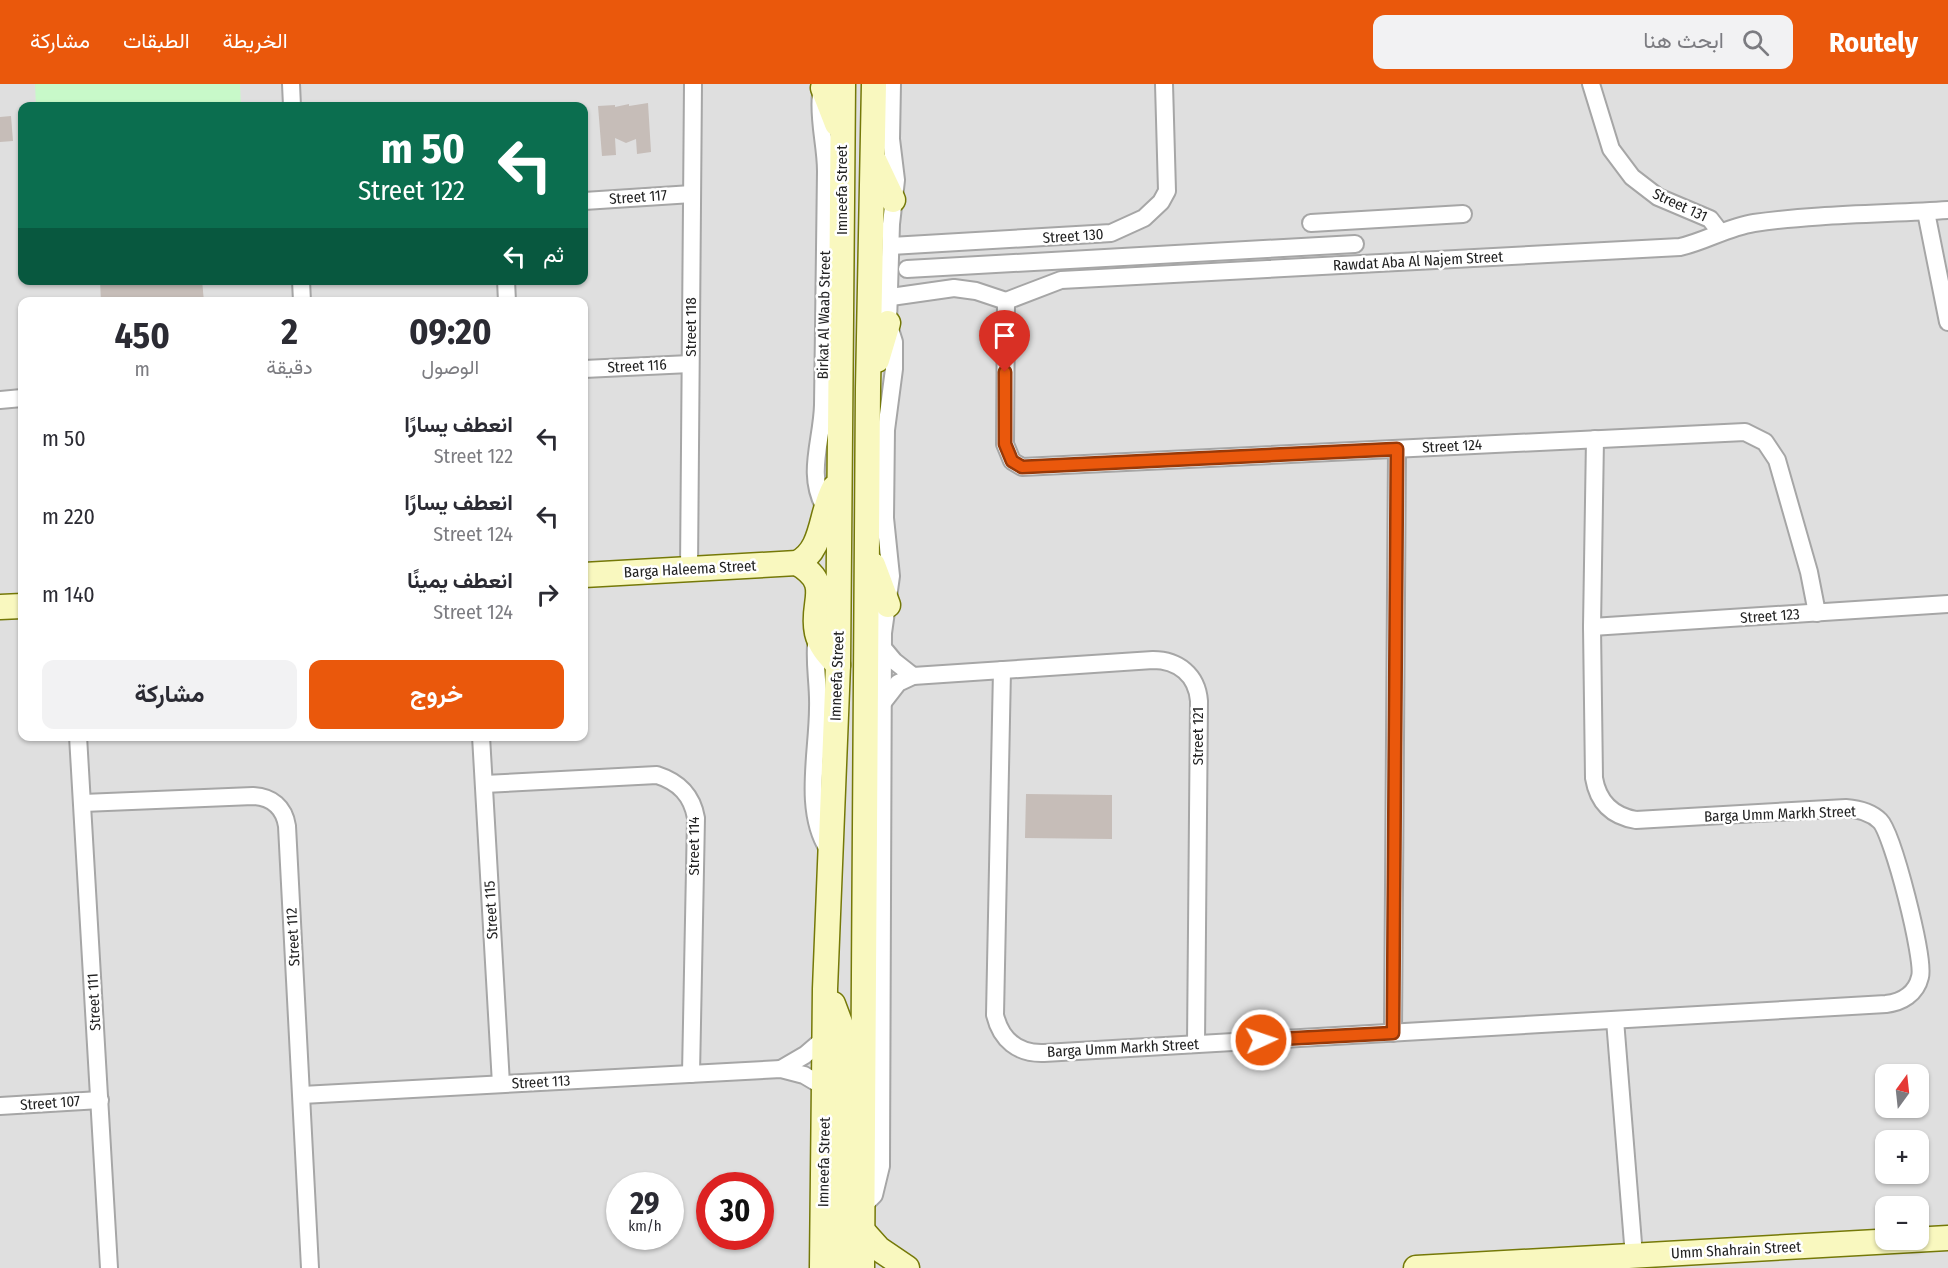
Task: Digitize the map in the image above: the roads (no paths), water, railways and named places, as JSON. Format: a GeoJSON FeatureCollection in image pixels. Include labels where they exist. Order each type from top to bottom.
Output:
{"type":"FeatureCollection","features":[{"type":"Feature","properties":{"kind":"street"},"geometry":{"type":"LineString","coordinates":[[291,84],[292,102]]}},
{"type":"Feature","properties":{"kind":"street","name":"Street 118"},"geometry":{"type":"LineString","coordinates":[[689,569],[693,84]]}},
{"type":"Feature","properties":{"kind":"street","name":"Imneefa Street"},"geometry":{"type":"LineString","coordinates":[[861,1268],[878,715],[867,550],[874,84]]}},
{"type":"Feature","properties":{"kind":"street"},"geometry":{"type":"LineString","coordinates":[[868,388],[888,323],[891,297],[893,200],[897,180],[891,139],[892,84]]}},
{"type":"Feature","properties":{"kind":"street","name":"Street 130"},"geometry":{"type":"LineString","coordinates":[[891,246],[1099,235],[1134,225],[1161,202],[1167,191],[1164,84]]}},
{"type":"Feature","properties":{"kind":"street","name":"Street 131"},"geometry":{"type":"LineString","coordinates":[[1591,84],[1611,149],[1632,177],[1658,197],[1710,219],[1720,232]]}},
{"type":"Feature","properties":{"kind":"street","name":"Imneefa Street"},"geometry":{"type":"LineString","coordinates":[[822,1268],[826,1088],[825,989],[838,665],[842,137],[830,85]]}},
{"type":"Feature","properties":{"kind":"street","name":"Birkat Al Waab Street"},"geometry":{"type":"LineString","coordinates":[[825,508],[816,490],[814,473],[822,424],[826,176],[821,123],[830,85]]}},
{"type":"Feature","properties":{"kind":"street"},"geometry":{"type":"LineString","coordinates":[[873,158],[893,200]]}},
{"type":"Feature","properties":{"kind":"street","name":"Street 117"},"geometry":{"type":"LineString","coordinates":[[588,201],[692,194]]}},
{"type":"Feature","properties":{"kind":"street","name":"Rawdat Aba Al Najem Street"},"geometry":{"type":"LineString","coordinates":[[1006,302],[1061,280],[1680,247],[1696,243],[1720,232],[1755,223],[1948,210]]}},
{"type":"Feature","properties":{"kind":"street"},"geometry":{"type":"LineString","coordinates":[[1926,212],[1948,322]]}},
{"type":"Feature","properties":{"kind":"street"},"geometry":{"type":"LineString","coordinates":[[1311,223],[1463,214]]}},
{"type":"Feature","properties":{"kind":"street"},"geometry":{"type":"LineString","coordinates":[[1352,220],[1355,244],[1362,264]]}},
{"type":"Feature","properties":{"kind":"street"},"geometry":{"type":"LineString","coordinates":[[907,269],[1355,244]]}},
{"type":"Feature","properties":{"kind":"street"},"geometry":{"type":"LineString","coordinates":[[891,297],[954,288],[976,291],[1006,302]]}},
{"type":"Feature","properties":{"kind":"street","name":"Street 124"},"geometry":{"type":"LineString","coordinates":[[1006,302],[1005,444],[1012,461],[1022,467],[1745,432],[1766,442],[1777,460],[1809,572],[1817,613]]}},
{"type":"Feature","properties":{"kind":"street"},"geometry":{"type":"LineString","coordinates":[[878,715],[891,576],[885,518],[886,430],[894,356],[888,323]]}},
{"type":"Feature","properties":{"kind":"street","name":"Street 116"},"geometry":{"type":"LineString","coordinates":[[588,369],[690,363]]}},
{"type":"Feature","properties":{"kind":"street"},"geometry":{"type":"LineString","coordinates":[[0,400],[18,398]]}},
{"type":"Feature","properties":{"kind":"street","name":"Barga Umm Markh Street"},"geometry":{"type":"LineString","coordinates":[[1002,670],[995,1015],[1002,1033],[1016,1047],[1034,1053],[1894,1003],[1914,990],[1922,967],[1890,836],[1880,821],[1864,811],[1846,808],[1636,820],[1610,810],[1599,796],[1594,778],[1592,627],[1594,439]]}},
{"type":"Feature","properties":{"kind":"street"},"geometry":{"type":"LineString","coordinates":[[1393,1033],[1397,449]]}},
{"type":"Feature","properties":{"kind":"street"},"geometry":{"type":"LineString","coordinates":[[819,587],[814,575],[797,563],[811,554],[819,536],[825,508],[839,480]]}},
{"type":"Feature","properties":{"kind":"street"},"geometry":{"type":"LineString","coordinates":[[819,536],[822,562],[818,634],[814,659],[818,707],[816,808],[820,833],[830,853]]}},
{"type":"Feature","properties":{"kind":"street"},"geometry":{"type":"LineString","coordinates":[[867,550],[888,605]]}},
{"type":"Feature","properties":{"kind":"street","name":"Barga Haleema Street"},"geometry":{"type":"LineString","coordinates":[[588,575],[797,563]]}},
{"type":"Feature","properties":{"kind":"street","name":"Street 123"},"geometry":{"type":"LineString","coordinates":[[1592,627],[1948,604]]}},
{"type":"Feature","properties":{"kind":"street"},"geometry":{"type":"LineString","coordinates":[[0,607],[18,606]]}},
{"type":"Feature","properties":{"kind":"street"},"geometry":{"type":"LineString","coordinates":[[818,634],[825,651],[838,665]]}},
{"type":"Feature","properties":{"kind":"street"},"geometry":{"type":"LineString","coordinates":[[884,649],[899,667],[913,676]]}},
{"type":"Feature","properties":{"kind":"street","name":"Street 121"},"geometry":{"type":"LineString","coordinates":[[913,676],[1162,660],[1186,671],[1196,685],[1198,701],[1196,1044]]}},
{"type":"Feature","properties":{"kind":"street"},"geometry":{"type":"LineString","coordinates":[[878,715],[898,683],[913,676]]}},
{"type":"Feature","properties":{"kind":"street","name":"Street 111"},"geometry":{"type":"LineString","coordinates":[[78,741],[110,1268]]}},
{"type":"Feature","properties":{"kind":"street","name":"Street 115"},"geometry":{"type":"LineString","coordinates":[[481,741],[501,1084]]}},
{"type":"Feature","properties":{"kind":"street","name":"Street 114"},"geometry":{"type":"LineString","coordinates":[[483,784],[646,774],[667,778],[690,798],[696,818],[691,1074]]}},
{"type":"Feature","properties":{"kind":"street","name":"Street 112"},"geometry":{"type":"LineString","coordinates":[[83,804],[253,796],[267,798],[279,807],[287,826],[310,1268]]}},
{"type":"Feature","properties":{"kind":"street"},"geometry":{"type":"LineString","coordinates":[[825,989],[842,1028],[846,1056],[839,1268]]}},
{"type":"Feature","properties":{"kind":"street"},"geometry":{"type":"LineString","coordinates":[[1615,1020],[1634,1256]]}},
{"type":"Feature","properties":{"kind":"street","name":"Street 113"},"geometry":{"type":"LineString","coordinates":[[780,1069],[805,1055],[826,1037]]}},
{"type":"Feature","properties":{"kind":"street","name":"Street 113"},"geometry":{"type":"LineString","coordinates":[[302,1095],[780,1069],[804,1076],[826,1088]]}},
{"type":"Feature","properties":{"kind":"street","name":"Street 107"},"geometry":{"type":"LineString","coordinates":[[0,1106],[100,1100]]}},
{"type":"Feature","properties":{"kind":"street"},"geometry":{"type":"LineString","coordinates":[[862,1219],[879,1249],[907,1268]]}},
{"type":"Feature","properties":{"kind":"street","name":"Umm Shahrain Street"},"geometry":{"type":"LineString","coordinates":[[1416,1268],[1948,1238]]}}]}
